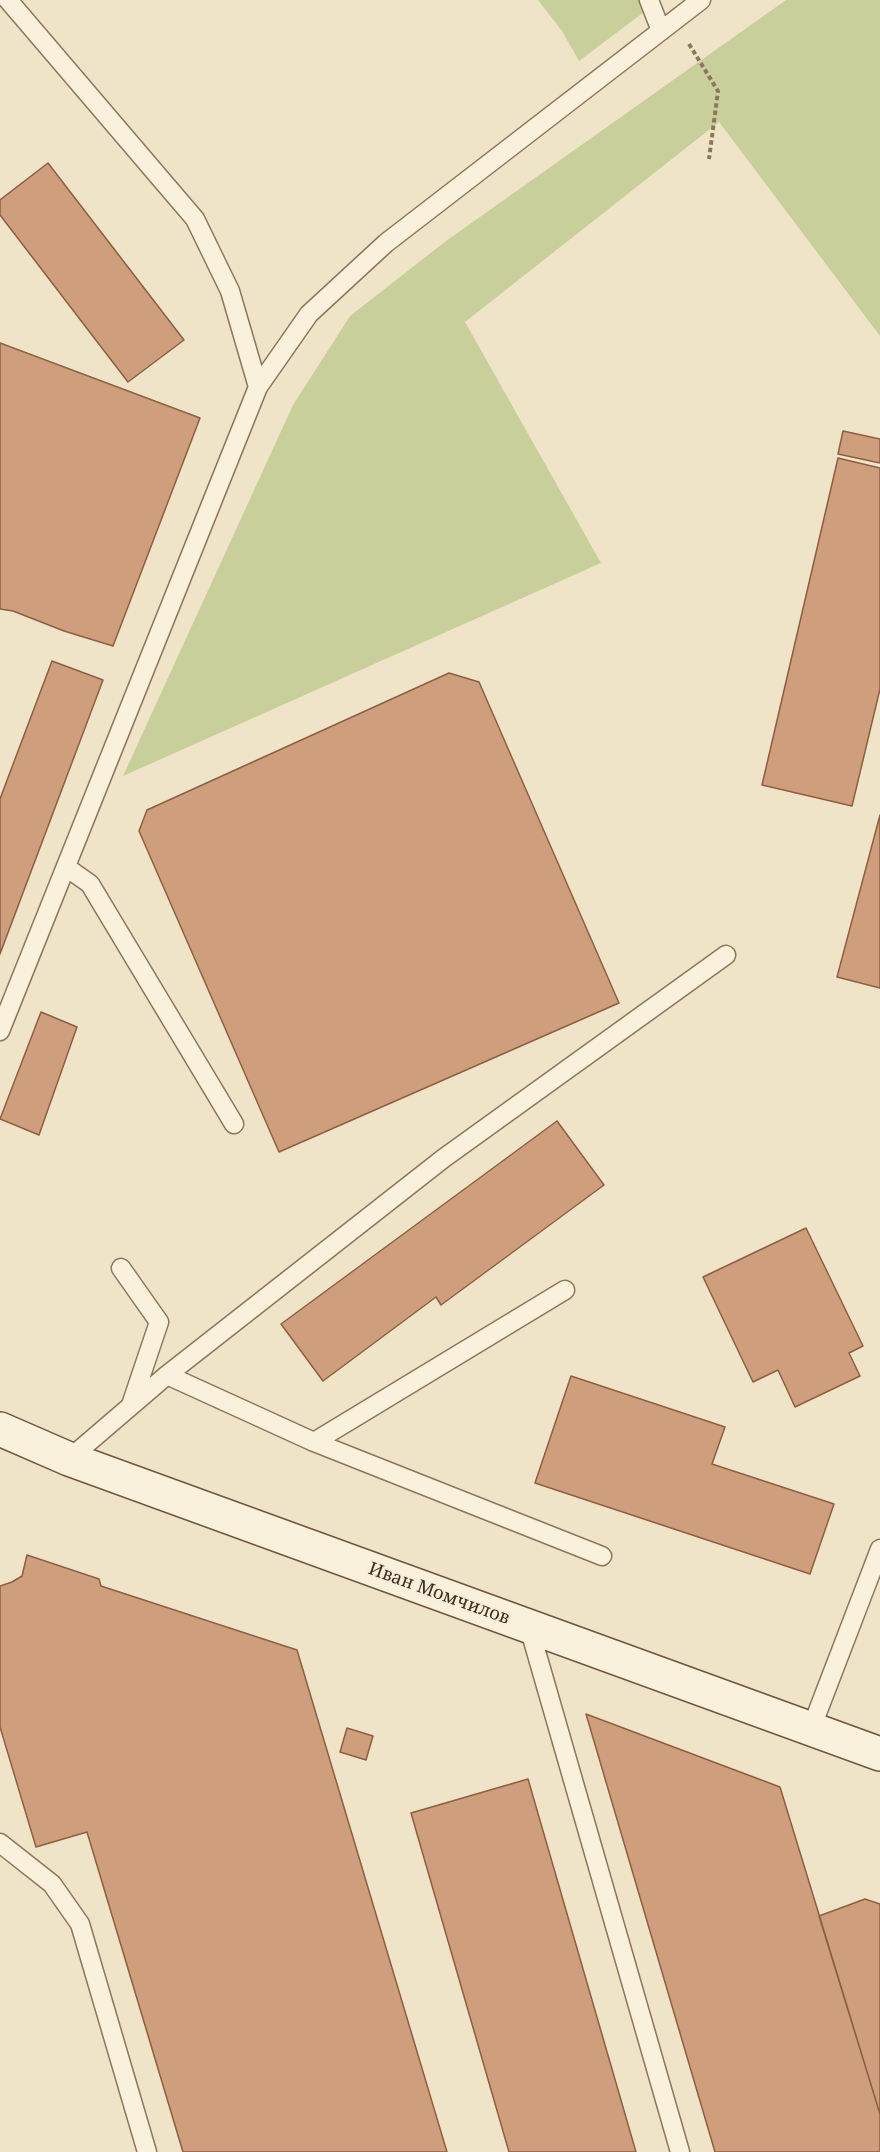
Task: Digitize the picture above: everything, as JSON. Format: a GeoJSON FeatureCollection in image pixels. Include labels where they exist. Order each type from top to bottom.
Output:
{"type":"FeatureCollection","features":[{"type":"Feature","properties":{"kind":"street","name":"Иван Момчилов"},"geometry":{"type":"LineString","coordinates":[[1,1431],[69,1459],[880,1754]]}},
{"type":"Feature","properties":{"kind":"lane"},"geometry":{"type":"LineString","coordinates":[[8,0],[195,219],[230,291],[258,387]]}},
{"type":"Feature","properties":{"kind":"lane"},"geometry":{"type":"LineString","coordinates":[[649,0],[668,26]]}},
{"type":"Feature","properties":{"kind":"lane"},"geometry":{"type":"LineString","coordinates":[[0,1031],[258,387],[309,314],[386,243],[702,0]]}},
{"type":"Feature","properties":{"kind":"lane"},"geometry":{"type":"LineString","coordinates":[[66,867],[90,884],[234,1124]]}},
{"type":"Feature","properties":{"kind":"lane"},"geometry":{"type":"LineString","coordinates":[[69,1459],[167,1375],[444,1158],[726,955]]}},
{"type":"Feature","properties":{"kind":"lane"},"geometry":{"type":"LineString","coordinates":[[121,1268],[159,1322],[131,1406]]}},
{"type":"Feature","properties":{"kind":"lane"},"geometry":{"type":"LineString","coordinates":[[314,1442],[565,1290]]}},
{"type":"Feature","properties":{"kind":"lane"},"geometry":{"type":"LineString","coordinates":[[167,1375],[314,1442],[602,1556]]}},
{"type":"Feature","properties":{"kind":"lane"},"geometry":{"type":"LineString","coordinates":[[811,1729],[880,1549]]}},
{"type":"Feature","properties":{"kind":"lane"},"geometry":{"type":"LineString","coordinates":[[529,1626],[680,2152]]}},
{"type":"Feature","properties":{"kind":"lane"},"geometry":{"type":"LineString","coordinates":[[0,1843],[52,1884],[80,1924],[147,2152]]}},
{"type":"Feature","properties":{"kind":"path"},"geometry":{"type":"LineString","coordinates":[[668,26],[718,91],[709,159]]}},
{"type":"Feature","properties":{"kind":"green space"},"geometry":{"type":"Polygon","coordinates":[[[538,0],[660,0],[579,61],[562,31],[538,0]]]}},
{"type":"Feature","properties":{"kind":"green space"},"geometry":{"type":"Polygon","coordinates":[[[786,0],[880,0],[880,336],[719,122],[465,322],[601,563],[123,776],[293,405],[350,316],[446,241],[786,0]]]}},
{"type":"Feature","properties":{"kind":"building"},"geometry":{"type":"Polygon","coordinates":[[[48,163],[184,340],[128,382],[0,215],[0,200],[48,163]]]}},
{"type":"Feature","properties":{"kind":"building"},"geometry":{"type":"Polygon","coordinates":[[[0,343],[200,418],[113,646],[64,631],[13,611],[0,609],[0,343]]]}},
{"type":"Feature","properties":{"kind":"building"},"geometry":{"type":"Polygon","coordinates":[[[843,431],[880,439],[880,463],[838,454],[843,431]]]}},
{"type":"Feature","properties":{"kind":"building"},"geometry":{"type":"Polygon","coordinates":[[[838,458],[880,468],[880,689],[852,806],[762,785],[838,458]]]}},
{"type":"Feature","properties":{"kind":"building"},"geometry":{"type":"Polygon","coordinates":[[[52,661],[103,680],[0,954],[0,799],[52,661]]]}},
{"type":"Feature","properties":{"kind":"building"},"geometry":{"type":"Polygon","coordinates":[[[449,673],[479,682],[619,1003],[279,1152],[139,831],[147,810],[449,673]]]}},
{"type":"Feature","properties":{"kind":"building"},"geometry":{"type":"Polygon","coordinates":[[[880,815],[880,988],[837,977],[880,815]]]}},
{"type":"Feature","properties":{"kind":"building"},"geometry":{"type":"Polygon","coordinates":[[[41,1012],[77,1027],[39,1135],[0,1119],[41,1012]]]}},
{"type":"Feature","properties":{"kind":"building"},"geometry":{"type":"Polygon","coordinates":[[[557,1121],[604,1185],[441,1305],[436,1297],[323,1381],[281,1324],[557,1121]]]}},
{"type":"Feature","properties":{"kind":"building"},"geometry":{"type":"Polygon","coordinates":[[[806,1228],[863,1346],[849,1353],[860,1376],[795,1407],[778,1370],[753,1382],[703,1277],[806,1228]]]}},
{"type":"Feature","properties":{"kind":"building"},"geometry":{"type":"Polygon","coordinates":[[[571,1376],[725,1427],[712,1464],[834,1504],[810,1574],[535,1483],[571,1376]]]}},
{"type":"Feature","properties":{"kind":"building"},"geometry":{"type":"Polygon","coordinates":[[[27,1555],[99,1579],[101,1586],[297,1650],[447,2152],[183,2152],[87,1832],[36,1847],[0,1727],[0,1586],[22,1576],[27,1555]]]}},
{"type":"Feature","properties":{"kind":"building"},"geometry":{"type":"Polygon","coordinates":[[[586,1714],[780,1787],[880,2114],[880,2152],[715,2152],[586,1714]]]}},
{"type":"Feature","properties":{"kind":"building"},"geometry":{"type":"Polygon","coordinates":[[[347,1728],[373,1736],[366,1760],[340,1752],[347,1728]]]}},
{"type":"Feature","properties":{"kind":"building"},"geometry":{"type":"Polygon","coordinates":[[[528,1779],[636,2152],[509,2152],[411,1813],[528,1779]]]}},
{"type":"Feature","properties":{"kind":"building"},"geometry":{"type":"Polygon","coordinates":[[[865,1899],[880,1904],[880,2114],[819,1916],[865,1899]]]}}]}
